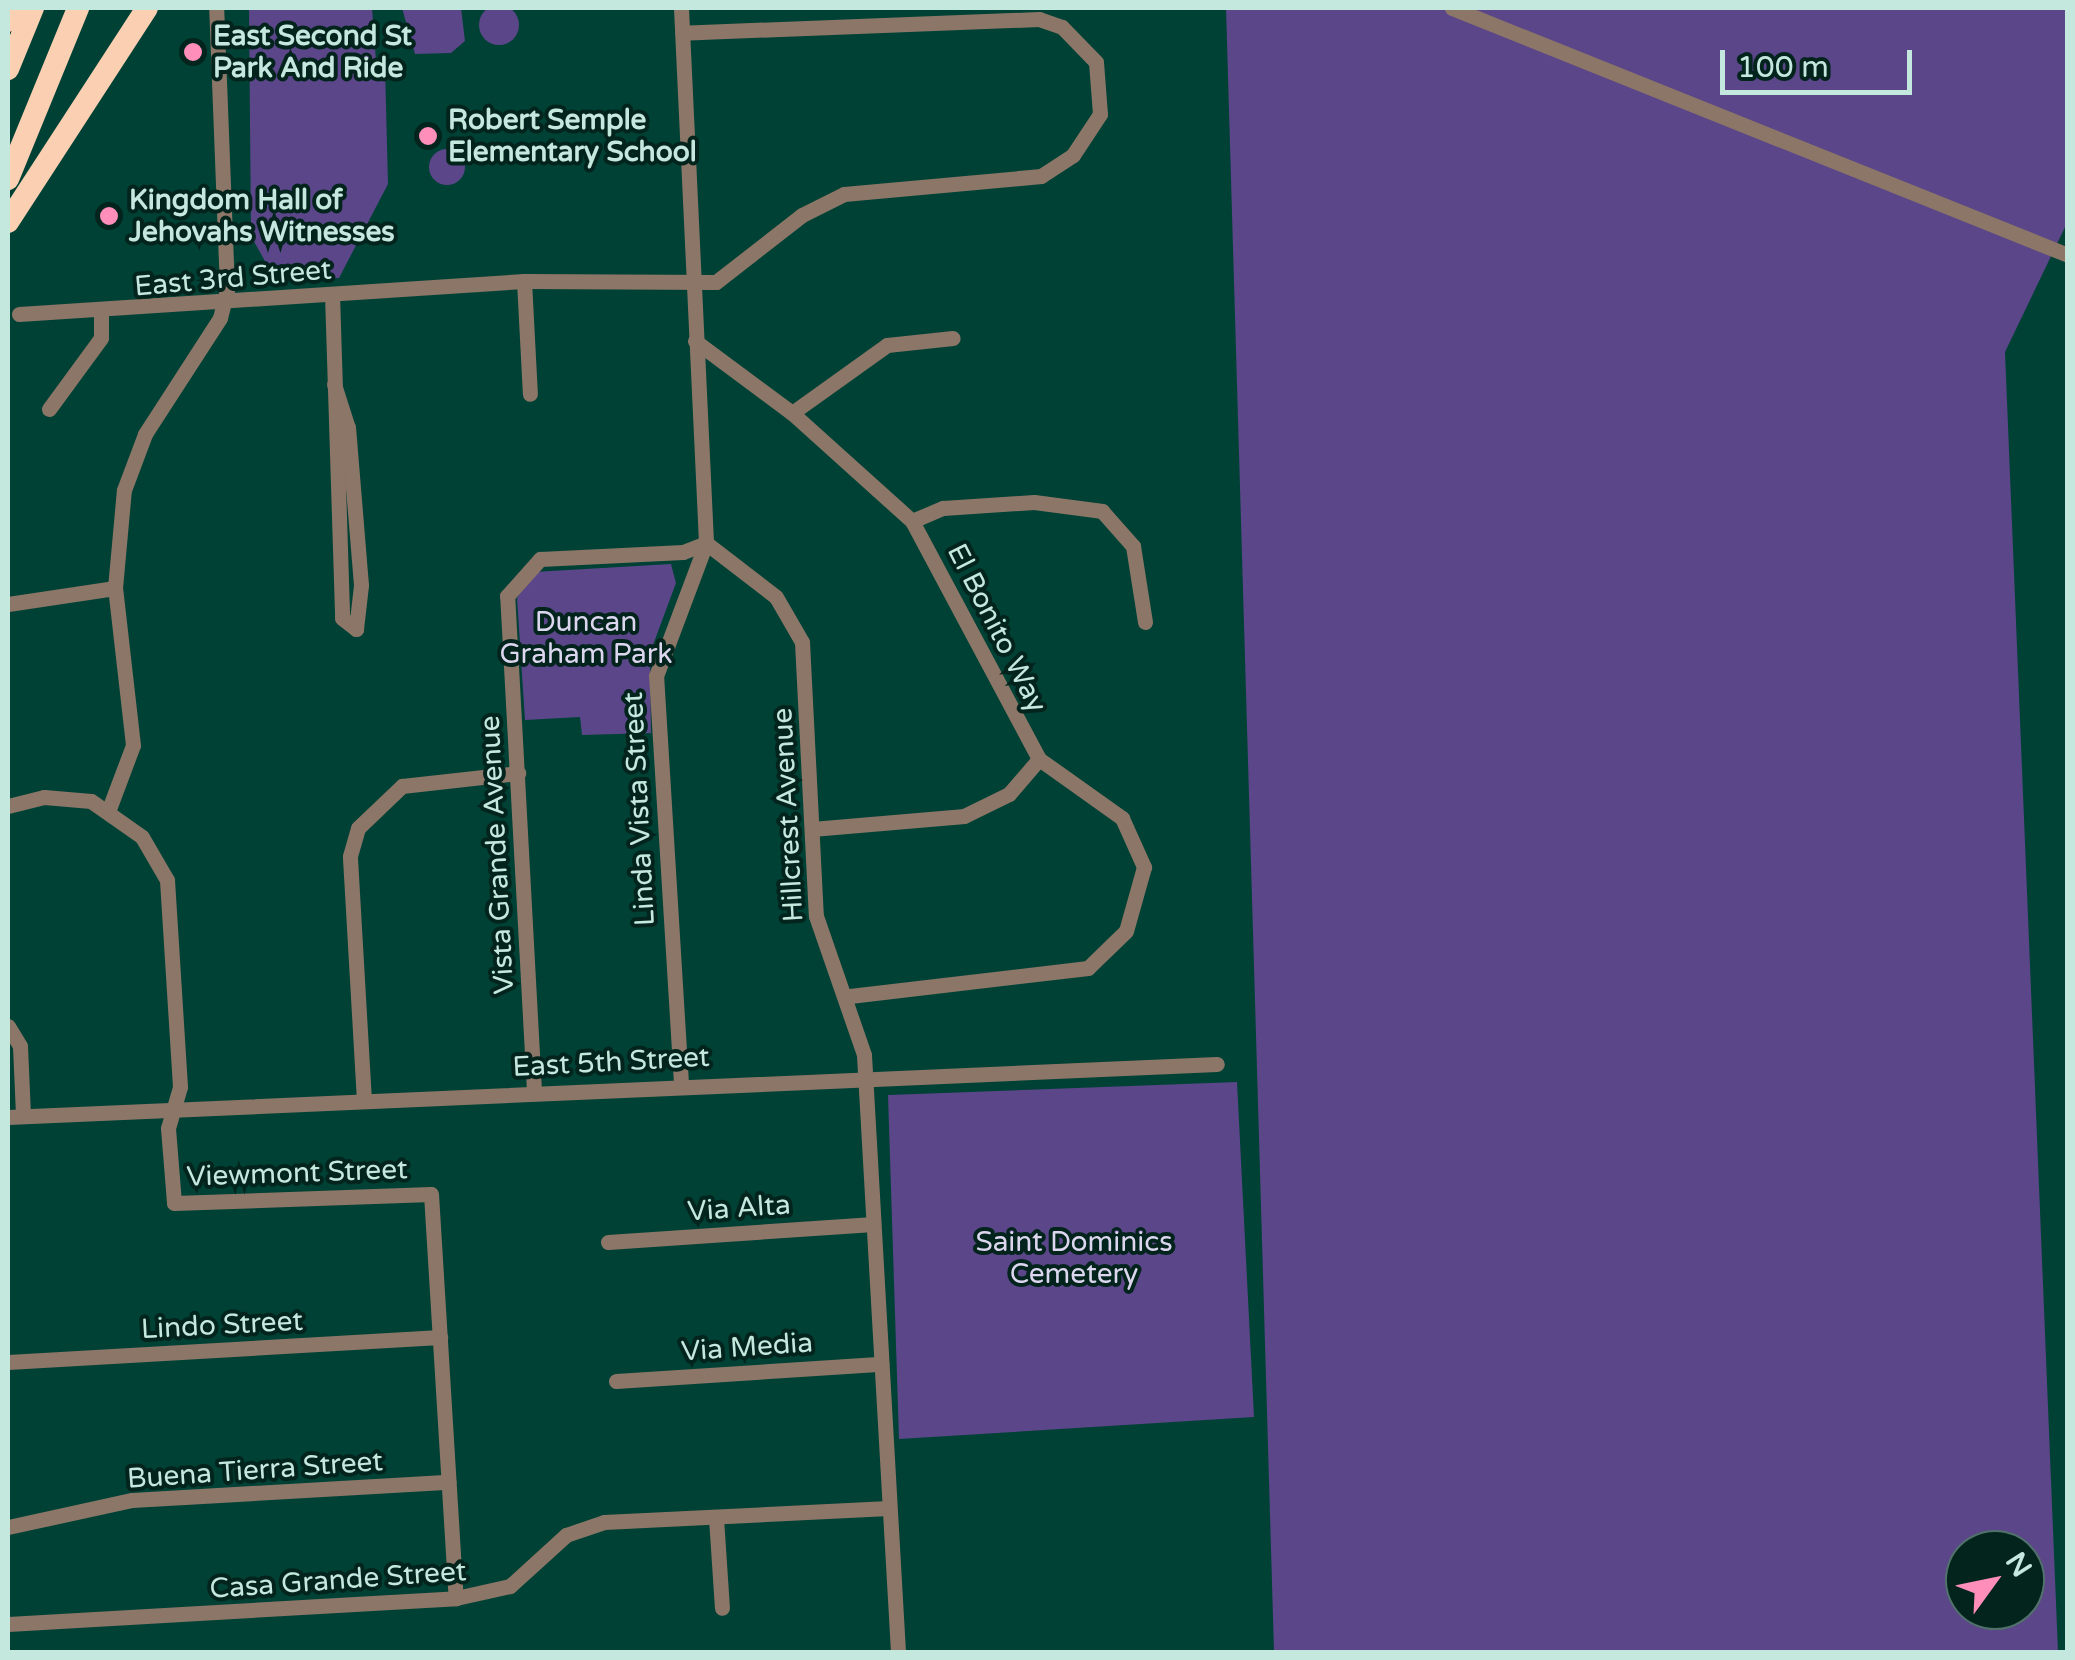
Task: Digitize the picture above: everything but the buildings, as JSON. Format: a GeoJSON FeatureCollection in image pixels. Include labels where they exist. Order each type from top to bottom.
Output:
{"type":"FeatureCollection","features":[{"type":"Feature","properties":{"kind":"highway"},"geometry":{"type":"LineString","coordinates":[[8,21],[14,8]]}},
{"type":"Feature","properties":{"kind":"highway"},"geometry":{"type":"LineString","coordinates":[[8,69],[33,8]]}},
{"type":"Feature","properties":{"kind":"highway"},"geometry":{"type":"LineString","coordinates":[[8,179],[78,8]]}},
{"type":"Feature","properties":{"kind":"highway"},"geometry":{"type":"LineString","coordinates":[[8,222],[147,8]]}},
{"type":"Feature","properties":{"kind":"street"},"geometry":{"type":"LineString","coordinates":[[8,806],[71,797],[109,809],[133,745],[116,588],[132,464],[224,305],[216,8]]}},
{"type":"Feature","properties":{"kind":"street"},"geometry":{"type":"LineString","coordinates":[[681,8],[706,543]]}},
{"type":"Feature","properties":{"kind":"street"},"geometry":{"type":"LineString","coordinates":[[1452,8],[2068,255]]}},
{"type":"Feature","properties":{"kind":"street","name":"East 3rd Street"},"geometry":{"type":"LineString","coordinates":[[19,314],[101,314],[524,281],[723,279],[802,214],[844,194],[1041,176],[1092,134],[1102,87],[1080,41],[1039,19],[682,33]]}},
{"type":"Feature","properties":{"kind":"street"},"geometry":{"type":"LineString","coordinates":[[524,281],[530,394]]}},
{"type":"Feature","properties":{"kind":"street"},"geometry":{"type":"LineString","coordinates":[[332,294],[334,384],[342,618],[356,629],[362,585],[348,428],[334,384]]}},
{"type":"Feature","properties":{"kind":"street"},"geometry":{"type":"LineString","coordinates":[[49,409],[100,338],[101,314]]}},
{"type":"Feature","properties":{"kind":"street"},"geometry":{"type":"LineString","coordinates":[[792,413],[887,345],[953,338]]}},
{"type":"Feature","properties":{"kind":"street","name":"El Bonito Way"},"geometry":{"type":"LineString","coordinates":[[696,341],[792,413],[912,522],[1039,759],[1122,818],[1144,867],[1126,931],[1070,974],[848,996]]}},
{"type":"Feature","properties":{"kind":"street"},"geometry":{"type":"LineString","coordinates":[[912,522],[943,508],[1034,502],[1102,511],[1133,546],[1145,622]]}},
{"type":"Feature","properties":{"kind":"street","name":"Vista Grande Avenue"},"geometry":{"type":"LineString","coordinates":[[534,1091],[507,596],[521,571],[540,560],[706,543]]}},
{"type":"Feature","properties":{"kind":"street","name":"Hillcrest Avenue"},"geometry":{"type":"LineString","coordinates":[[706,543],[795,623],[819,932],[848,996],[866,1080],[898,1652]]}},
{"type":"Feature","properties":{"kind":"street","name":"Linda Vista Street"},"geometry":{"type":"LineString","coordinates":[[681,1083],[656,676],[706,543]]}},
{"type":"Feature","properties":{"kind":"street"},"geometry":{"type":"LineString","coordinates":[[8,604],[116,588]]}},
{"type":"Feature","properties":{"kind":"street"},"geometry":{"type":"LineString","coordinates":[[812,828],[964,816],[1009,794],[1039,759]]}},
{"type":"Feature","properties":{"kind":"street"},"geometry":{"type":"LineString","coordinates":[[364,1101],[350,856],[358,828],[402,786],[518,773]]}},
{"type":"Feature","properties":{"kind":"street","name":"Viewmont Street"},"geometry":{"type":"LineString","coordinates":[[109,809],[142,837],[167,880],[180,1087],[173,1110],[174,1203],[431,1194],[456,1598]]}},
{"type":"Feature","properties":{"kind":"street"},"geometry":{"type":"LineString","coordinates":[[8,1026],[20,1046],[15,1116]]}},
{"type":"Feature","properties":{"kind":"street","name":"East 5th Street"},"geometry":{"type":"LineString","coordinates":[[15,1116],[681,1083],[866,1080],[1217,1064]]}},
{"type":"Feature","properties":{"kind":"street","name":"Via Alta"},"geometry":{"type":"LineString","coordinates":[[608,1242],[873,1224]]}},
{"type":"Feature","properties":{"kind":"street","name":"Lindo Street"},"geometry":{"type":"LineString","coordinates":[[8,1362],[440,1336]]}},
{"type":"Feature","properties":{"kind":"street","name":"Via Media"},"geometry":{"type":"LineString","coordinates":[[616,1380],[881,1364]]}},
{"type":"Feature","properties":{"kind":"street","name":"Buena Tierra Street"},"geometry":{"type":"LineString","coordinates":[[8,1527],[132,1500],[448,1482]]}},
{"type":"Feature","properties":{"kind":"street","name":"Casa Grande Street"},"geometry":{"type":"LineString","coordinates":[[8,1624],[456,1598],[510,1586],[566,1535],[604,1522],[889,1508]]}},
{"type":"Feature","properties":{"kind":"street"},"geometry":{"type":"LineString","coordinates":[[716,1518],[722,1608]]}},
{"type":"Feature","properties":{"kind":"green space"},"geometry":{"type":"Polygon","coordinates":[[[499,5],[513,11],[519,25],[513,39],[499,45],[485,39],[479,25],[485,11],[499,5]]]}},
{"type":"Feature","properties":{"kind":"green space"},"geometry":{"type":"Polygon","coordinates":[[[249,8],[372,8],[376,61],[367,65],[385,66],[388,184],[339,278],[264,281],[266,263],[251,236],[249,8]]]}},
{"type":"Feature","properties":{"kind":"green space"},"geometry":{"type":"Polygon","coordinates":[[[402,8],[461,8],[465,41],[451,53],[415,54],[402,8]]]}},
{"type":"Feature","properties":{"kind":"green space"},"geometry":{"type":"Polygon","coordinates":[[[1226,8],[2067,8],[2067,223],[2005,352],[2058,1652],[1274,1652],[1226,8]]]}},
{"type":"Feature","properties":{"kind":"green space"},"geometry":{"type":"Polygon","coordinates":[[[447,149],[460,154],[465,167],[460,180],[447,185],[434,180],[429,167],[434,154],[447,149]]]}},
{"type":"Feature","properties":{"kind":"green space","name":"Duncan Graham Park"},"geometry":{"type":"Polygon","coordinates":[[[671,564],[676,583],[650,653],[651,733],[582,735],[580,717],[525,720],[517,598],[534,572],[671,564]]]}},
{"type":"Feature","properties":{"kind":"green space","name":"Saint Dominics Cemetery"},"geometry":{"type":"Polygon","coordinates":[[[1237,1082],[1254,1417],[899,1439],[888,1095],[1237,1082]]]}},
{"type":"Feature","properties":{"kind":"place","name":"East Second St Park And Ride"},"geometry":{"type":"Point","coordinates":[193,52]}},
{"type":"Feature","properties":{"kind":"place","name":"Robert Semple Elementary School"},"geometry":{"type":"Point","coordinates":[428,136]}},
{"type":"Feature","properties":{"kind":"place","name":"Kingdom Hall of Jehovahs Witnesses"},"geometry":{"type":"Point","coordinates":[109,216]}}]}
